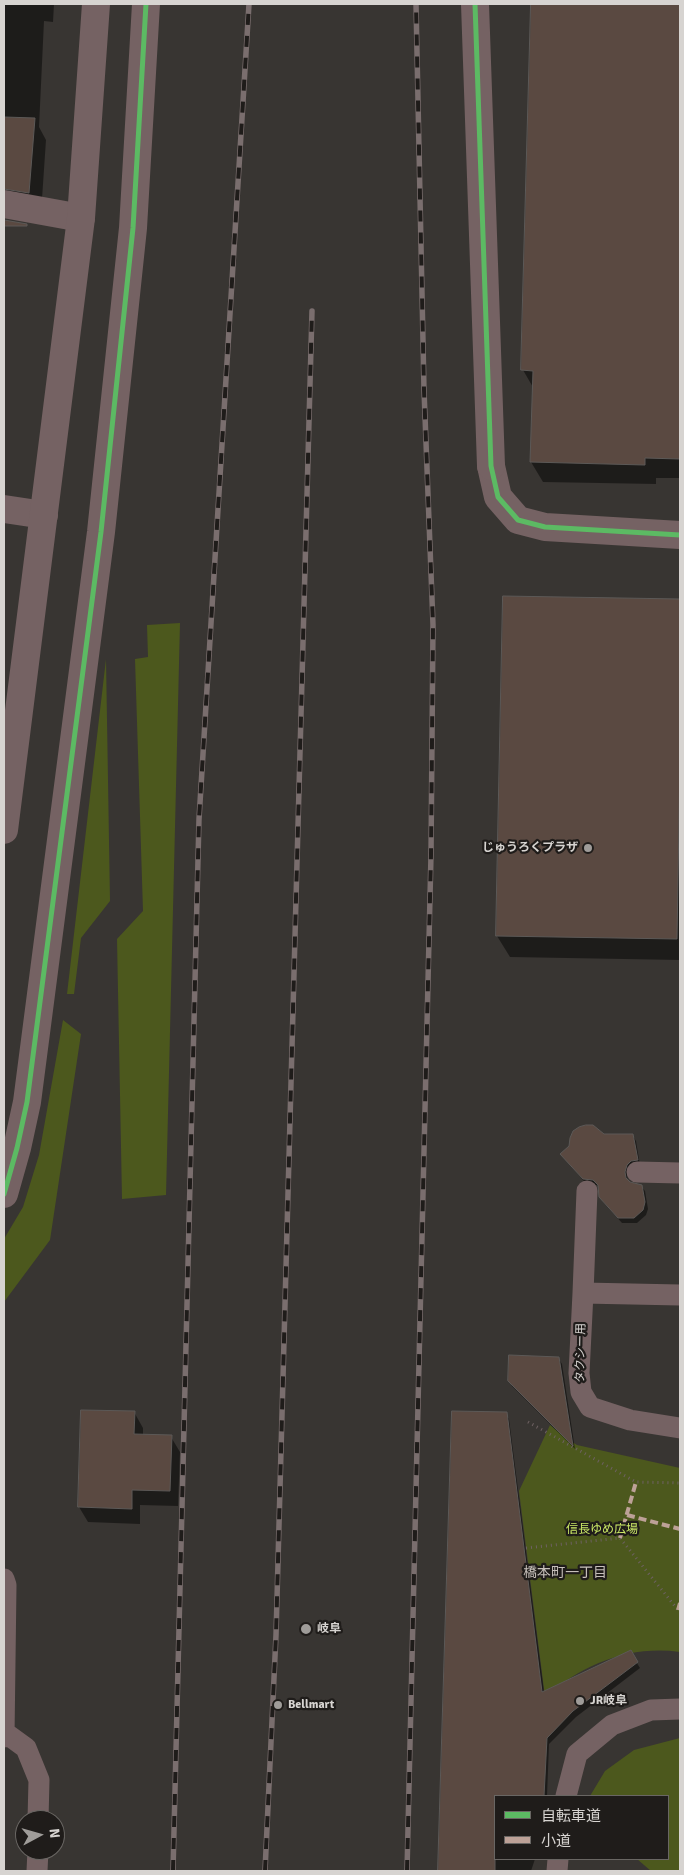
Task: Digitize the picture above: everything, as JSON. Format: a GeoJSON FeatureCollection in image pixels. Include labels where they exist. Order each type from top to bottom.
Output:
{"type":"FeatureCollection","features":[{"type":"Feature","properties":{"kind":"street"},"geometry":{"type":"LineString","coordinates":[[4,830],[82,218],[96,4]]}},
{"type":"Feature","properties":{"kind":"street"},"geometry":{"type":"LineString","coordinates":[[4,1194],[27,1102],[101,532],[133,228],[146,4]]}},
{"type":"Feature","properties":{"kind":"street"},"geometry":{"type":"LineString","coordinates":[[475,4],[491,466],[498,497],[518,520],[545,527],[680,535]]}},
{"type":"Feature","properties":{"kind":"street"},"geometry":{"type":"LineString","coordinates":[[4,204],[82,218]]}},
{"type":"Feature","properties":{"kind":"street"},"geometry":{"type":"LineString","coordinates":[[4,509],[44,515]]}},
{"type":"Feature","properties":{"kind":"lane"},"geometry":{"type":"LineString","coordinates":[[637,1172],[680,1173]]}},
{"type":"Feature","properties":{"kind":"lane"},"geometry":{"type":"LineString","coordinates":[[587,1191],[583,1292],[680,1295]]}},
{"type":"Feature","properties":{"kind":"lane","name":"タクシー用"},"geometry":{"type":"LineString","coordinates":[[583,1292],[578,1373],[581,1392],[590,1407],[630,1420],[680,1428]]}},
{"type":"Feature","properties":{"kind":"lane"},"geometry":{"type":"LineString","coordinates":[[4,1579],[6,1585],[4,1737]]}},
{"type":"Feature","properties":{"kind":"lane"},"geometry":{"type":"LineString","coordinates":[[566,1795],[577,1754],[612,1725],[651,1710],[680,1709]]}},
{"type":"Feature","properties":{"kind":"lane"},"geometry":{"type":"LineString","coordinates":[[4,1732],[26,1748],[39,1780],[38,1810]]}},
{"type":"Feature","properties":{"kind":"path"},"geometry":{"type":"LineString","coordinates":[[528,1422],[636,1482],[680,1483]]}},
{"type":"Feature","properties":{"kind":"path"},"geometry":{"type":"LineString","coordinates":[[526,1548],[620,1538],[678,1610],[680,1610]]}},
{"type":"Feature","properties":{"kind":"green space"},"geometry":{"type":"Polygon","coordinates":[[[180,623],[166,1195],[122,1199],[117,939],[143,911],[135,659],[148,657],[147,625],[180,623]]]}},
{"type":"Feature","properties":{"kind":"green space"},"geometry":{"type":"Polygon","coordinates":[[[106,659],[110,901],[81,938],[74,994],[67,994],[106,659]]]}},
{"type":"Feature","properties":{"kind":"green space"},"geometry":{"type":"Polygon","coordinates":[[[63,1020],[81,1034],[50,1240],[4,1302],[4,1239],[23,1207],[39,1155],[63,1020]]]}},
{"type":"Feature","properties":{"kind":"green space","name":"信長ゆめ広場"},"geometry":{"type":"Polygon","coordinates":[[[550,1425],[577,1445],[680,1468],[680,1652],[643,1651],[625,1654],[591,1666],[560,1685],[545,1697],[519,1491],[550,1425]]]}},
{"type":"Feature","properties":{"kind":"green space"},"geometry":{"type":"Polygon","coordinates":[[[680,1738],[680,1871],[651,1871],[638,1860],[669,1860],[669,1795],[591,1795],[605,1771],[634,1750],[680,1738]]]}},
{"type":"Feature","properties":{"kind":"building"},"geometry":{"type":"Polygon","coordinates":[[[531,4],[680,4],[680,459],[645,458],[645,465],[530,462],[533,371],[521,370],[531,4]]]}},
{"type":"Feature","properties":{"kind":"building"},"geometry":{"type":"Polygon","coordinates":[[[4,117],[35,118],[29,193],[4,189],[4,117]]]}},
{"type":"Feature","properties":{"kind":"building"},"geometry":{"type":"Polygon","coordinates":[[[4,220],[27,224],[27,226],[4,226],[4,220]]]}},
{"type":"Feature","properties":{"kind":"building","name":"じゅうろくプラザ"},"geometry":{"type":"Polygon","coordinates":[[[503,596],[680,599],[677,939],[496,936],[503,596]]]}},
{"type":"Feature","properties":{"kind":"building"},"geometry":{"type":"Polygon","coordinates":[[[586,1125],[593,1125],[604,1134],[633,1134],[638,1160],[631,1161],[627,1165],[626,1178],[630,1182],[642,1185],[645,1202],[643,1210],[634,1218],[618,1218],[599,1197],[598,1185],[593,1180],[583,1179],[560,1154],[569,1146],[573,1131],[586,1125]]]}},
{"type":"Feature","properties":{"kind":"building"},"geometry":{"type":"Polygon","coordinates":[[[509,1355],[559,1357],[573,1446],[508,1381],[509,1355]]]}},
{"type":"Feature","properties":{"kind":"building"},"geometry":{"type":"Polygon","coordinates":[[[81,1410],[135,1411],[134,1434],[172,1435],[170,1491],[132,1490],[132,1509],[78,1507],[81,1410]]]}},
{"type":"Feature","properties":{"kind":"building"},"geometry":{"type":"Polygon","coordinates":[[[452,1411],[507,1412],[542,1692],[631,1650],[638,1662],[573,1711],[547,1738],[544,1795],[494,1795],[495,1871],[438,1871],[452,1411]]]}},
{"type":"Feature","properties":{"kind":"railway"},"geometry":{"type":"LineString","coordinates":[[173,1871],[199,819],[249,4]]}},
{"type":"Feature","properties":{"kind":"railway"},"geometry":{"type":"LineString","coordinates":[[407,1871],[431,855],[433,625],[424,390],[416,4]]}},
{"type":"Feature","properties":{"kind":"railway"},"geometry":{"type":"LineString","coordinates":[[265,1871],[276,1635],[312,311]]}},
{"type":"Feature","properties":{"kind":"marked path"},"geometry":{"type":"LineString","coordinates":[[620,1538],[636,1482]]}},
{"type":"Feature","properties":{"kind":"marked path"},"geometry":{"type":"LineString","coordinates":[[627,1515],[680,1529]]}},
{"type":"Feature","properties":{"kind":"marked path"},"geometry":{"type":"LineString","coordinates":[[678,1610],[680,1603]]}},
{"type":"Feature","properties":{"kind":"cycle path"},"geometry":{"type":"LineString","coordinates":[[4,1194],[27,1102],[101,532],[133,228],[146,4]]}},
{"type":"Feature","properties":{"kind":"cycle path"},"geometry":{"type":"LineString","coordinates":[[475,4],[491,466],[498,497],[518,520],[545,527],[680,535]]}},
{"type":"Feature","properties":{"kind":"place","name":"じゅうろくプラザ"},"geometry":{"type":"Point","coordinates":[588,848]}},
{"type":"Feature","properties":{"kind":"place","name":"岐阜"},"geometry":{"type":"Point","coordinates":[306,1629]}},
{"type":"Feature","properties":{"kind":"place","name":"JR岐阜"},"geometry":{"type":"Point","coordinates":[580,1701]}},
{"type":"Feature","properties":{"kind":"place","name":"Bellmart"},"geometry":{"type":"Point","coordinates":[278,1705]}},
{"type":"Feature","properties":{"kind":"district","name":"橋本町一丁目"},"geometry":{"type":"Point","coordinates":[565,1573]}}]}
